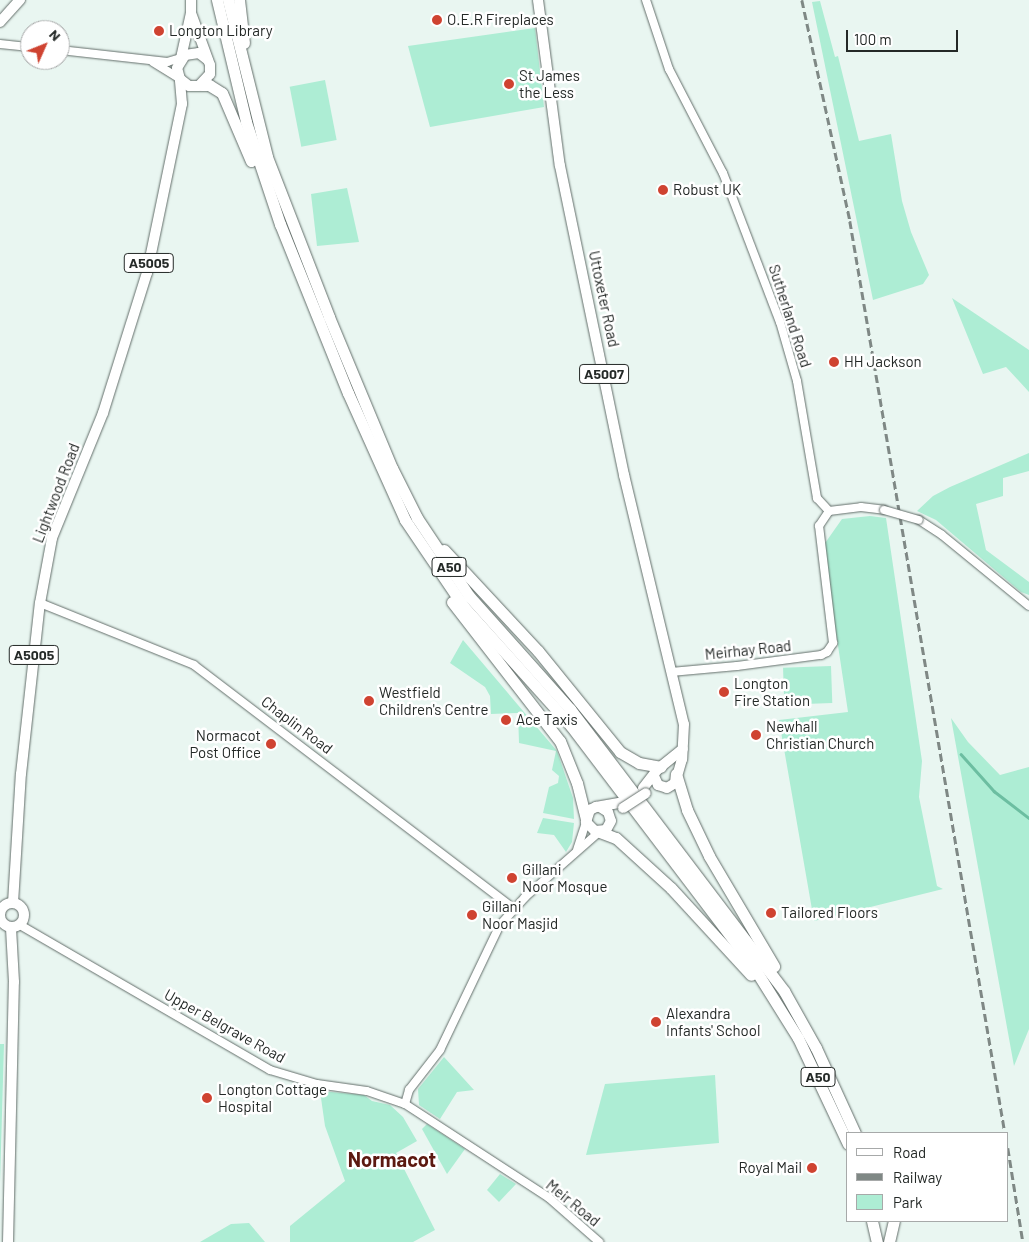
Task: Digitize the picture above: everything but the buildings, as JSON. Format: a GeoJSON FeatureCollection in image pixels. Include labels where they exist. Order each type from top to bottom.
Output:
{"type":"FeatureCollection","features":[{"type":"Feature","properties":{"kind":"highway","name":"A50"},"geometry":{"type":"LineString","coordinates":[[218,0],[246,122],[280,224],[348,393],[405,520],[464,607],[591,752],[741,950],[783,1012],[823,1087],[846,1139]]}},
{"type":"Feature","properties":{"kind":"highway","name":"A50"},"geometry":{"type":"LineString","coordinates":[[228,0],[254,113],[292,225],[398,480],[417,518],[470,596],[570,709],[680,850],[784,991],[818,1054],[855,1132]]}},
{"type":"Feature","properties":{"kind":"highway"},"geometry":{"type":"LineString","coordinates":[[239,0],[254,113]]}},
{"type":"Feature","properties":{"kind":"highway"},"geometry":{"type":"LineString","coordinates":[[200,86],[214,87],[225,98],[280,224]]}},
{"type":"Feature","properties":{"kind":"highway"},"geometry":{"type":"LineString","coordinates":[[398,480],[443,549],[538,651],[620,752],[639,763],[659,770]]}},
{"type":"Feature","properties":{"kind":"highway"},"geometry":{"type":"LineString","coordinates":[[405,520],[429,567],[470,630],[560,741],[577,782],[586,821]]}},
{"type":"Feature","properties":{"kind":"highway"},"geometry":{"type":"LineString","coordinates":[[677,776],[687,810],[709,856],[795,1002],[818,1054]]}},
{"type":"Feature","properties":{"kind":"highway"},"geometry":{"type":"LineString","coordinates":[[603,830],[616,838],[685,902],[783,1012]]}},
{"type":"Feature","properties":{"kind":"highway"},"geometry":{"type":"LineString","coordinates":[[872,1222],[877,1242]]}},
{"type":"Feature","properties":{"kind":"highway"},"geometry":{"type":"LineString","coordinates":[[882,1222],[888,1242]]}},
{"type":"Feature","properties":{"kind":"highway"},"geometry":{"type":"LineString","coordinates":[[888,1242],[894,1222]]}},
{"type":"Feature","properties":{"kind":"main road"},"geometry":{"type":"LineString","coordinates":[[0,22],[20,0]]}},
{"type":"Feature","properties":{"kind":"main road"},"geometry":{"type":"LineString","coordinates":[[182,104],[210,74],[208,60],[191,13],[190,0]]}},
{"type":"Feature","properties":{"kind":"main road","name":"Uttoxeter Road"},"geometry":{"type":"LineString","coordinates":[[538,0],[560,166],[624,475],[684,724],[683,749],[677,776]]}},
{"type":"Feature","properties":{"kind":"main road"},"geometry":{"type":"LineString","coordinates":[[191,13],[177,68],[179,79],[189,86],[200,86]]}},
{"type":"Feature","properties":{"kind":"main road"},"geometry":{"type":"LineString","coordinates":[[181,58],[193,52],[208,60]]}},
{"type":"Feature","properties":{"kind":"main road","name":"Lightwood Road"},"geometry":{"type":"LineString","coordinates":[[6,905],[40,603],[52,538],[103,413],[147,273],[182,104],[179,79]]}},
{"type":"Feature","properties":{"kind":"main road"},"geometry":{"type":"LineString","coordinates":[[603,830],[621,805],[644,790],[659,770],[683,749]]}},
{"type":"Feature","properties":{"kind":"main road"},"geometry":{"type":"LineString","coordinates":[[644,790],[673,785],[677,776],[672,768],[659,770]]}},
{"type":"Feature","properties":{"kind":"main road"},"geometry":{"type":"LineString","coordinates":[[659,770],[656,783],[663,788]]}},
{"type":"Feature","properties":{"kind":"main road"},"geometry":{"type":"LineString","coordinates":[[603,830],[591,830],[586,821],[590,810],[621,805]]}},
{"type":"Feature","properties":{"kind":"main road"},"geometry":{"type":"LineString","coordinates":[[600,807],[610,814],[603,830]]}},
{"type":"Feature","properties":{"kind":"main road","name":"A5005"},"geometry":{"type":"LineString","coordinates":[[8,1242],[16,926],[24,910],[6,905],[1,921],[16,926]]}},
{"type":"Feature","properties":{"kind":"street","name":"Sutherland Road"},"geometry":{"type":"LineString","coordinates":[[646,0],[669,69],[723,173],[780,322],[797,381],[818,498],[830,511]]}},
{"type":"Feature","properties":{"kind":"street"},"geometry":{"type":"LineString","coordinates":[[1,43],[20,46]]}},
{"type":"Feature","properties":{"kind":"street"},"geometry":{"type":"LineString","coordinates":[[70,51],[167,62],[181,58]]}},
{"type":"Feature","properties":{"kind":"street"},"geometry":{"type":"LineString","coordinates":[[151,61],[179,79]]}},
{"type":"Feature","properties":{"kind":"street"},"geometry":{"type":"LineString","coordinates":[[830,511],[861,507],[884,510],[919,520],[942,535],[1029,606]]}},
{"type":"Feature","properties":{"kind":"street","name":"Meirhay Road"},"geometry":{"type":"LineString","coordinates":[[671,672],[756,664],[821,655],[827,652],[833,643],[819,526],[830,511]]}},
{"type":"Feature","properties":{"kind":"street","name":"Chaplin Road"},"geometry":{"type":"LineString","coordinates":[[40,603],[194,666],[514,909]]}},
{"type":"Feature","properties":{"kind":"street"},"geometry":{"type":"LineString","coordinates":[[576,851],[586,821]]}},
{"type":"Feature","properties":{"kind":"street"},"geometry":{"type":"LineString","coordinates":[[405,1104],[409,1090],[440,1050],[496,931],[514,909],[576,851],[603,830]]}},
{"type":"Feature","properties":{"kind":"street","name":"Upper Belgrave Road"},"geometry":{"type":"LineString","coordinates":[[16,926],[270,1070],[316,1084],[367,1091],[405,1104],[529,1185]]}},
{"type":"Feature","properties":{"kind":"street","name":"Meir Road"},"geometry":{"type":"LineString","coordinates":[[529,1185],[599,1242]]}},
{"type":"Feature","properties":{"kind":"green space"},"geometry":{"type":"Polygon","coordinates":[[[820,1],[835,57],[838,56],[859,141],[891,134],[902,201],[911,232],[929,275],[923,284],[873,300],[812,2],[820,1]]]}},
{"type":"Feature","properties":{"kind":"green space"},"geometry":{"type":"Polygon","coordinates":[[[535,28],[544,107],[430,127],[408,46],[535,28]]]}},
{"type":"Feature","properties":{"kind":"green space"},"geometry":{"type":"Polygon","coordinates":[[[325,80],[337,140],[301,147],[290,87],[325,80]]]}},
{"type":"Feature","properties":{"kind":"green space"},"geometry":{"type":"Polygon","coordinates":[[[347,188],[359,242],[317,246],[311,194],[347,188]]]}},
{"type":"Feature","properties":{"kind":"green space"},"geometry":{"type":"Polygon","coordinates":[[[952,298],[1029,350],[1029,392],[1006,367],[983,374],[952,298]]]}},
{"type":"Feature","properties":{"kind":"green space"},"geometry":{"type":"Polygon","coordinates":[[[1029,453],[1029,471],[1003,478],[1003,496],[976,504],[986,550],[1029,582],[1029,595],[1021,592],[936,520],[917,511],[933,496],[950,487],[1029,453]]]}},
{"type":"Feature","properties":{"kind":"green space"},"geometry":{"type":"Polygon","coordinates":[[[870,516],[886,518],[922,761],[919,797],[937,886],[943,889],[814,921],[779,720],[848,712],[823,546],[842,519],[870,516]]]}},
{"type":"Feature","properties":{"kind":"green space"},"geometry":{"type":"Polygon","coordinates":[[[463,640],[557,751],[573,798],[574,819],[543,813],[549,787],[558,783],[559,776],[552,770],[556,751],[519,743],[518,713],[491,714],[490,696],[485,687],[450,663],[463,640]]]}},
{"type":"Feature","properties":{"kind":"green space"},"geometry":{"type":"Polygon","coordinates":[[[831,666],[832,703],[784,705],[783,668],[831,666]]]}},
{"type":"Feature","properties":{"kind":"green space"},"geometry":{"type":"Polygon","coordinates":[[[951,718],[968,742],[1000,775],[1029,767],[1029,1029],[1014,1066],[951,718]]]}},
{"type":"Feature","properties":{"kind":"green space"},"geometry":{"type":"Polygon","coordinates":[[[543,818],[574,823],[572,842],[566,852],[554,835],[537,833],[543,818]]]}},
{"type":"Feature","properties":{"kind":"green space"},"geometry":{"type":"Polygon","coordinates":[[[0,1044],[4,1044],[0,1183],[0,1044]]]}},
{"type":"Feature","properties":{"kind":"green space"},"geometry":{"type":"Polygon","coordinates":[[[444,1057],[474,1090],[457,1092],[440,1119],[419,1105],[418,1089],[444,1057]]]}},
{"type":"Feature","properties":{"kind":"green space"},"geometry":{"type":"Polygon","coordinates":[[[715,1075],[719,1143],[586,1155],[605,1084],[715,1075]]]}},
{"type":"Feature","properties":{"kind":"green space"},"geometry":{"type":"Polygon","coordinates":[[[320,1091],[364,1095],[372,1101],[390,1105],[403,1117],[417,1141],[396,1153],[435,1230],[413,1242],[290,1242],[290,1226],[345,1181],[325,1126],[320,1091]]]}},
{"type":"Feature","properties":{"kind":"green space"},"geometry":{"type":"Polygon","coordinates":[[[427,1124],[465,1149],[447,1174],[422,1129],[427,1124]]]}},
{"type":"Feature","properties":{"kind":"green space"},"geometry":{"type":"Polygon","coordinates":[[[500,1174],[516,1184],[499,1202],[487,1190],[500,1174]]]}},
{"type":"Feature","properties":{"kind":"green space"},"geometry":{"type":"Polygon","coordinates":[[[249,1223],[265,1242],[200,1242],[231,1224],[249,1223]]]}},
{"type":"Feature","properties":{"kind":"waterway"},"geometry":{"type":"LineString","coordinates":[[961,754],[994,791],[1029,818]]}},
{"type":"Feature","properties":{"kind":"railway"},"geometry":{"type":"LineString","coordinates":[[802,0],[850,221],[1005,1132]]}},
{"type":"Feature","properties":{"kind":"railway"},"geometry":{"type":"LineString","coordinates":[[1009,1154],[1023,1242]]}},
{"type":"Feature","properties":{"kind":"place","name":"O.E.R Fireplaces"},"geometry":{"type":"Point","coordinates":[437,20]}},
{"type":"Feature","properties":{"kind":"place","name":"Longton Library"},"geometry":{"type":"Point","coordinates":[159,31]}},
{"type":"Feature","properties":{"kind":"place","name":"St James the Less"},"geometry":{"type":"Point","coordinates":[509,84]}},
{"type":"Feature","properties":{"kind":"place","name":"Robust UK"},"geometry":{"type":"Point","coordinates":[663,190]}},
{"type":"Feature","properties":{"kind":"place","name":"HH Jackson"},"geometry":{"type":"Point","coordinates":[834,362]}},
{"type":"Feature","properties":{"kind":"place","name":"Longton Fire Station"},"geometry":{"type":"Point","coordinates":[724,692]}},
{"type":"Feature","properties":{"kind":"place","name":"Westfield Children's Centre"},"geometry":{"type":"Point","coordinates":[369,701]}},
{"type":"Feature","properties":{"kind":"place","name":"Ace Taxis"},"geometry":{"type":"Point","coordinates":[506,720]}},
{"type":"Feature","properties":{"kind":"place","name":"Newhall Christian Church"},"geometry":{"type":"Point","coordinates":[756,735]}},
{"type":"Feature","properties":{"kind":"place","name":"Normacot Post Office"},"geometry":{"type":"Point","coordinates":[271,744]}},
{"type":"Feature","properties":{"kind":"place","name":"Gillani Noor Mosque"},"geometry":{"type":"Point","coordinates":[512,878]}},
{"type":"Feature","properties":{"kind":"place","name":"Tailored Floors"},"geometry":{"type":"Point","coordinates":[771,913]}},
{"type":"Feature","properties":{"kind":"place","name":"Gillani Noor Masjid"},"geometry":{"type":"Point","coordinates":[472,915]}},
{"type":"Feature","properties":{"kind":"place","name":"Alexandra Infants' School"},"geometry":{"type":"Point","coordinates":[656,1022]}},
{"type":"Feature","properties":{"kind":"place","name":"Longton Cottage Hospital"},"geometry":{"type":"Point","coordinates":[207,1098]}},
{"type":"Feature","properties":{"kind":"place","name":"Royal Mail"},"geometry":{"type":"Point","coordinates":[812,1168]}},
{"type":"Feature","properties":{"kind":"district","name":"Normacot"},"geometry":{"type":"Point","coordinates":[392,1159]}}]}
